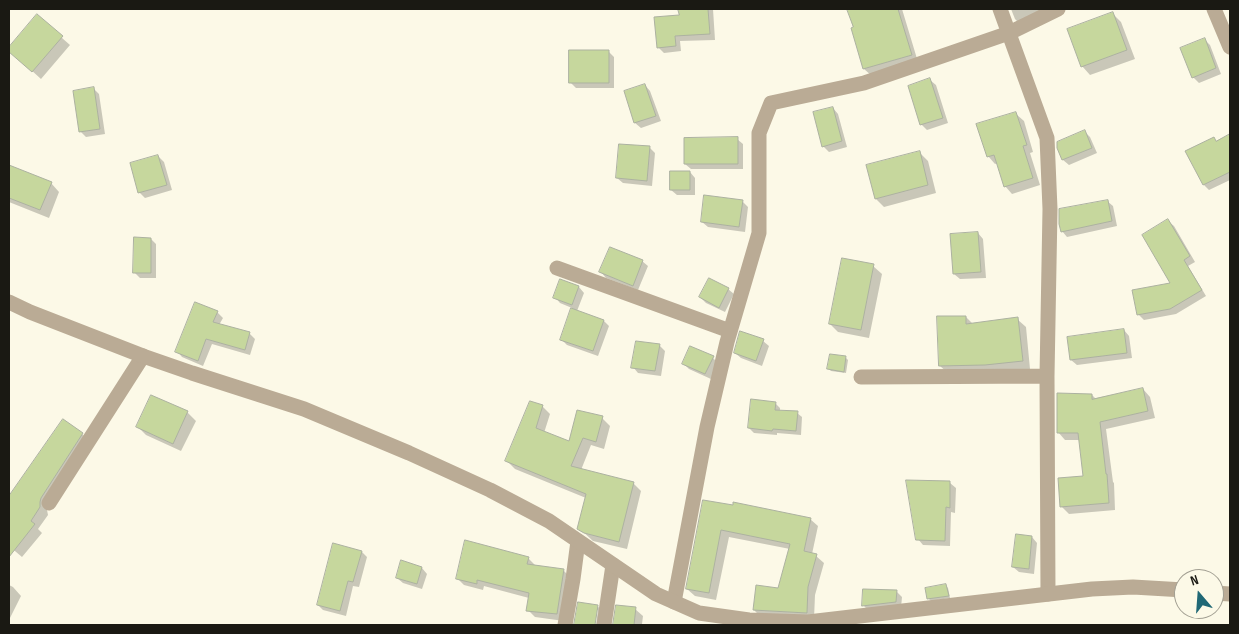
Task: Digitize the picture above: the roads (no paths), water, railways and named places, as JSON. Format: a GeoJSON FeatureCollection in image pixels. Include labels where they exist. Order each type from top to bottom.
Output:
{"type":"FeatureCollection","features":[{"type":"Feature","properties":{"kind":"street"},"geometry":{"type":"LineString","coordinates":[[1000,9],[1047,138],[1050,209],[1047,376],[1048,594]]}},
{"type":"Feature","properties":{"kind":"street"},"geometry":{"type":"LineString","coordinates":[[674,602],[707,427],[730,332],[759,234],[759,133],[771,103],[864,83],[1009,33],[1058,9]]}},
{"type":"Feature","properties":{"kind":"street"},"geometry":{"type":"LineString","coordinates":[[1214,9],[1230,47]]}},
{"type":"Feature","properties":{"kind":"street"},"geometry":{"type":"LineString","coordinates":[[557,268],[730,332]]}},
{"type":"Feature","properties":{"kind":"street"},"geometry":{"type":"LineString","coordinates":[[9,302],[144,356],[304,409],[409,453],[490,490],[549,521],[656,594],[699,613],[749,620],[808,622],[1092,589],[1133,587],[1174,589]]}},
{"type":"Feature","properties":{"kind":"street"},"geometry":{"type":"LineString","coordinates":[[49,503],[144,356]]}},
{"type":"Feature","properties":{"kind":"street"},"geometry":{"type":"LineString","coordinates":[[861,377],[1047,376]]}},
{"type":"Feature","properties":{"kind":"street"},"geometry":{"type":"LineString","coordinates":[[565,625],[574,579],[578,541]]}},
{"type":"Feature","properties":{"kind":"street"},"geometry":{"type":"LineString","coordinates":[[604,625],[613,565]]}}]}
